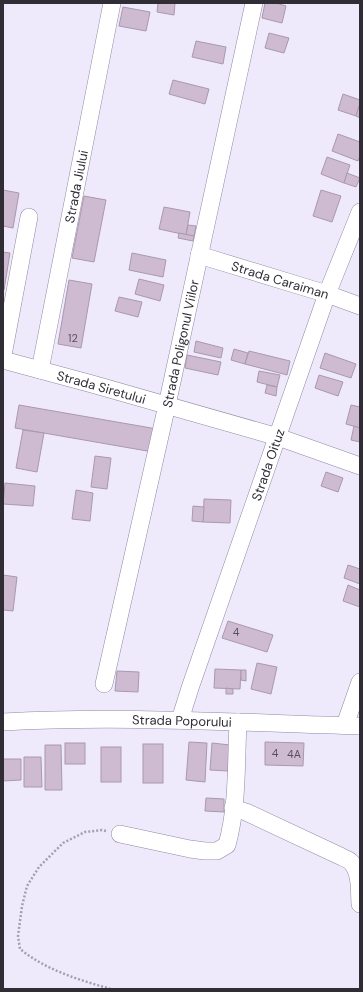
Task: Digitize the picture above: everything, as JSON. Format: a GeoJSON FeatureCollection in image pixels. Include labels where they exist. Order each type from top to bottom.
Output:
{"type":"FeatureCollection","features":[{"type":"Feature","properties":{"kind":"street","name":"Strada Jiului"},"geometry":{"type":"LineString","coordinates":[[40,370],[112,3]]}},
{"type":"Feature","properties":{"kind":"street","name":"Strada Poligonul Viilor"},"geometry":{"type":"LineString","coordinates":[[104,684],[200,254],[254,3]]}},
{"type":"Feature","properties":{"kind":"street","name":"Strada Oituz"},"geometry":{"type":"LineString","coordinates":[[180,720],[328,294],[360,212]]}},
{"type":"Feature","properties":{"kind":"street"},"geometry":{"type":"LineString","coordinates":[[3,354],[29,217]]}},
{"type":"Feature","properties":{"kind":"street","name":"Strada Caraiman"},"geometry":{"type":"LineString","coordinates":[[200,254],[328,294],[360,306]]}},
{"type":"Feature","properties":{"kind":"street","name":"Strada Siretului"},"geometry":{"type":"LineString","coordinates":[[3,360],[278,438],[360,466]]}},
{"type":"Feature","properties":{"kind":"street"},"geometry":{"type":"LineString","coordinates":[[352,726],[360,682]]}},
{"type":"Feature","properties":{"kind":"street","name":"Strada Poporului"},"geometry":{"type":"LineString","coordinates":[[3,722],[97,719],[180,720],[352,726]]}},
{"type":"Feature","properties":{"kind":"street"},"geometry":{"type":"LineString","coordinates":[[120,834],[205,851],[217,850],[227,845],[230,834],[234,798],[238,722]]}},
{"type":"Feature","properties":{"kind":"street"},"geometry":{"type":"LineString","coordinates":[[233,808],[350,861],[356,870],[359,883],[360,904]]}},
{"type":"Feature","properties":{"kind":"path"},"geometry":{"type":"LineString","coordinates":[[112,989],[54,970],[29,956],[20,949],[18,936],[22,906],[27,886],[39,867],[63,844],[85,832],[102,830],[120,834]]}},
{"type":"Feature","properties":{"kind":"building"},"geometry":{"type":"Polygon","coordinates":[[[158,3],[175,3],[174,15],[157,12],[158,3]]]}},
{"type":"Feature","properties":{"kind":"building"},"geometry":{"type":"Polygon","coordinates":[[[265,3],[276,3],[286,6],[282,23],[262,18],[265,3]]]}},
{"type":"Feature","properties":{"kind":"building"},"geometry":{"type":"Polygon","coordinates":[[[123,7],[150,12],[146,31],[119,26],[123,7]]]}},
{"type":"Feature","properties":{"kind":"building"},"geometry":{"type":"Polygon","coordinates":[[[269,33],[289,38],[284,53],[265,48],[269,33]]]}},
{"type":"Feature","properties":{"kind":"building"},"geometry":{"type":"Polygon","coordinates":[[[196,41],[226,47],[223,64],[192,57],[196,41]]]}},
{"type":"Feature","properties":{"kind":"building"},"geometry":{"type":"Polygon","coordinates":[[[173,80],[209,89],[205,104],[169,94],[173,80]]]}},
{"type":"Feature","properties":{"kind":"building"},"geometry":{"type":"Polygon","coordinates":[[[343,94],[360,100],[356,116],[338,110],[343,94]]]}},
{"type":"Feature","properties":{"kind":"building"},"geometry":{"type":"Polygon","coordinates":[[[359,106],[360,107],[360,118],[356,116],[359,106]]]}},
{"type":"Feature","properties":{"kind":"building"},"geometry":{"type":"Polygon","coordinates":[[[338,134],[360,142],[360,156],[358,161],[332,151],[338,134]]]}},
{"type":"Feature","properties":{"kind":"building"},"geometry":{"type":"Polygon","coordinates":[[[327,157],[350,165],[344,183],[321,174],[327,157]]]}},
{"type":"Feature","properties":{"kind":"building"},"geometry":{"type":"Polygon","coordinates":[[[347,173],[360,178],[356,187],[344,183],[347,173]]]}},
{"type":"Feature","properties":{"kind":"building"},"geometry":{"type":"Polygon","coordinates":[[[3,190],[19,193],[13,228],[3,226],[3,190]]]}},
{"type":"Feature","properties":{"kind":"building"},"geometry":{"type":"Polygon","coordinates":[[[321,190],[341,196],[332,222],[313,216],[321,190]]]}},
{"type":"Feature","properties":{"kind":"building"},"geometry":{"type":"Polygon","coordinates":[[[84,196],[106,200],[94,262],[72,258],[84,196]]]}},
{"type":"Feature","properties":{"kind":"building"},"geometry":{"type":"Polygon","coordinates":[[[164,207],[190,212],[186,235],[159,229],[164,207]]]}},
{"type":"Feature","properties":{"kind":"building"},"geometry":{"type":"Polygon","coordinates":[[[188,225],[196,226],[194,236],[186,235],[188,225]]]}},
{"type":"Feature","properties":{"kind":"building"},"geometry":{"type":"Polygon","coordinates":[[[179,233],[194,236],[193,241],[178,238],[179,233]]]}},
{"type":"Feature","properties":{"kind":"building"},"geometry":{"type":"Polygon","coordinates":[[[3,252],[10,253],[4,290],[3,290],[3,252]]]}},
{"type":"Feature","properties":{"kind":"building"},"geometry":{"type":"Polygon","coordinates":[[[132,253],[166,260],[163,277],[129,270],[132,253]]]}},
{"type":"Feature","properties":{"kind":"building"},"geometry":{"type":"Polygon","coordinates":[[[139,279],[164,285],[160,301],[135,294],[139,279]]]}},
{"type":"Feature","properties":{"kind":"building"},"geometry":{"type":"Polygon","coordinates":[[[69,280],[92,284],[81,348],[58,344],[69,280]]]}},
{"type":"Feature","properties":{"kind":"building"},"geometry":{"type":"Polygon","coordinates":[[[119,297],[142,302],[138,317],[115,311],[119,297]]]}},
{"type":"Feature","properties":{"kind":"building"},"geometry":{"type":"Polygon","coordinates":[[[196,341],[223,348],[221,358],[194,352],[196,341]]]}},
{"type":"Feature","properties":{"kind":"building"},"geometry":{"type":"Polygon","coordinates":[[[234,349],[248,353],[245,364],[231,360],[234,349]]]}},
{"type":"Feature","properties":{"kind":"building"},"geometry":{"type":"Polygon","coordinates":[[[249,351],[290,361],[287,375],[245,364],[249,351]]]}},
{"type":"Feature","properties":{"kind":"building"},"geometry":{"type":"Polygon","coordinates":[[[325,353],[356,364],[351,378],[320,368],[325,353]]]}},
{"type":"Feature","properties":{"kind":"building"},"geometry":{"type":"Polygon","coordinates":[[[187,355],[221,362],[218,375],[185,368],[187,355]]]}},
{"type":"Feature","properties":{"kind":"building"},"geometry":{"type":"Polygon","coordinates":[[[259,371],[280,375],[277,387],[257,382],[259,371]]]}},
{"type":"Feature","properties":{"kind":"building"},"geometry":{"type":"Polygon","coordinates":[[[319,375],[343,382],[338,396],[315,388],[319,375]]]}},
{"type":"Feature","properties":{"kind":"building"},"geometry":{"type":"Polygon","coordinates":[[[267,385],[277,387],[276,396],[265,393],[267,385]]]}},
{"type":"Feature","properties":{"kind":"building"},"geometry":{"type":"Polygon","coordinates":[[[19,405],[157,429],[153,452],[15,428],[19,405]]]}},
{"type":"Feature","properties":{"kind":"building"},"geometry":{"type":"Polygon","coordinates":[[[351,405],[360,407],[360,428],[346,424],[351,405]]]}},
{"type":"Feature","properties":{"kind":"building"},"geometry":{"type":"Polygon","coordinates":[[[354,426],[360,428],[360,442],[351,440],[354,426]]]}},
{"type":"Feature","properties":{"kind":"building"},"geometry":{"type":"Polygon","coordinates":[[[23,430],[44,433],[37,472],[16,468],[23,430]]]}},
{"type":"Feature","properties":{"kind":"building"},"geometry":{"type":"Polygon","coordinates":[[[95,456],[111,458],[107,489],[91,487],[95,456]]]}},
{"type":"Feature","properties":{"kind":"building"},"geometry":{"type":"Polygon","coordinates":[[[326,472],[343,478],[338,492],[321,486],[326,472]]]}},
{"type":"Feature","properties":{"kind":"building"},"geometry":{"type":"Polygon","coordinates":[[[5,483],[35,486],[33,506],[3,504],[5,483]]]}},
{"type":"Feature","properties":{"kind":"building"},"geometry":{"type":"Polygon","coordinates":[[[76,490],[93,493],[90,521],[72,519],[76,490]]]}},
{"type":"Feature","properties":{"kind":"building"},"geometry":{"type":"Polygon","coordinates":[[[204,499],[231,500],[230,523],[203,522],[204,499]]]}},
{"type":"Feature","properties":{"kind":"building"},"geometry":{"type":"Polygon","coordinates":[[[193,506],[204,507],[203,522],[192,521],[193,506]]]}},
{"type":"Feature","properties":{"kind":"building"},"geometry":{"type":"Polygon","coordinates":[[[348,565],[360,569],[360,584],[344,578],[348,565]]]}},
{"type":"Feature","properties":{"kind":"building"},"geometry":{"type":"Polygon","coordinates":[[[3,575],[17,577],[13,611],[3,610],[3,575]]]}},
{"type":"Feature","properties":{"kind":"building"},"geometry":{"type":"Polygon","coordinates":[[[348,585],[360,590],[360,607],[343,601],[348,585]]]}},
{"type":"Feature","properties":{"kind":"building"},"geometry":{"type":"Polygon","coordinates":[[[228,621],[273,635],[267,652],[222,638],[228,621]]]}},
{"type":"Feature","properties":{"kind":"building"},"geometry":{"type":"Polygon","coordinates":[[[257,663],[277,667],[271,694],[251,689],[257,663]]]}},
{"type":"Feature","properties":{"kind":"building"},"geometry":{"type":"Polygon","coordinates":[[[215,669],[241,670],[240,689],[214,688],[215,669]]]}},
{"type":"Feature","properties":{"kind":"building"},"geometry":{"type":"Polygon","coordinates":[[[241,670],[246,670],[246,681],[241,680],[241,670]]]}},
{"type":"Feature","properties":{"kind":"building"},"geometry":{"type":"Polygon","coordinates":[[[117,671],[139,672],[138,692],[115,691],[117,671]]]}},
{"type":"Feature","properties":{"kind":"building"},"geometry":{"type":"Polygon","coordinates":[[[226,688],[233,689],[233,694],[226,694],[226,688]]]}},
{"type":"Feature","properties":{"kind":"building"},"geometry":{"type":"Polygon","coordinates":[[[189,742],[207,743],[205,782],[186,780],[189,742]]]}},
{"type":"Feature","properties":{"kind":"building"},"geometry":{"type":"Polygon","coordinates":[[[265,742],[304,743],[303,766],[265,765],[265,742]]]}},
{"type":"Feature","properties":{"kind":"building"},"geometry":{"type":"Polygon","coordinates":[[[65,743],[85,743],[85,764],[65,764],[65,743]]]}},
{"type":"Feature","properties":{"kind":"building"},"geometry":{"type":"Polygon","coordinates":[[[212,743],[230,745],[228,771],[210,770],[212,743]]]}},
{"type":"Feature","properties":{"kind":"building"},"geometry":{"type":"Polygon","coordinates":[[[143,744],[163,744],[163,783],[143,783],[143,744]]]}},
{"type":"Feature","properties":{"kind":"building"},"geometry":{"type":"Polygon","coordinates":[[[45,745],[61,745],[62,790],[45,790],[45,745]]]}},
{"type":"Feature","properties":{"kind":"building"},"geometry":{"type":"Polygon","coordinates":[[[101,747],[121,747],[121,782],[101,782],[101,747]]]}},
{"type":"Feature","properties":{"kind":"building"},"geometry":{"type":"Polygon","coordinates":[[[24,757],[41,757],[42,787],[24,787],[24,757]]]}},
{"type":"Feature","properties":{"kind":"building"},"geometry":{"type":"Polygon","coordinates":[[[3,759],[21,759],[21,780],[3,781],[3,759]]]}},
{"type":"Feature","properties":{"kind":"building"},"geometry":{"type":"Polygon","coordinates":[[[206,798],[224,799],[224,812],[205,811],[206,798]]]}}]}
